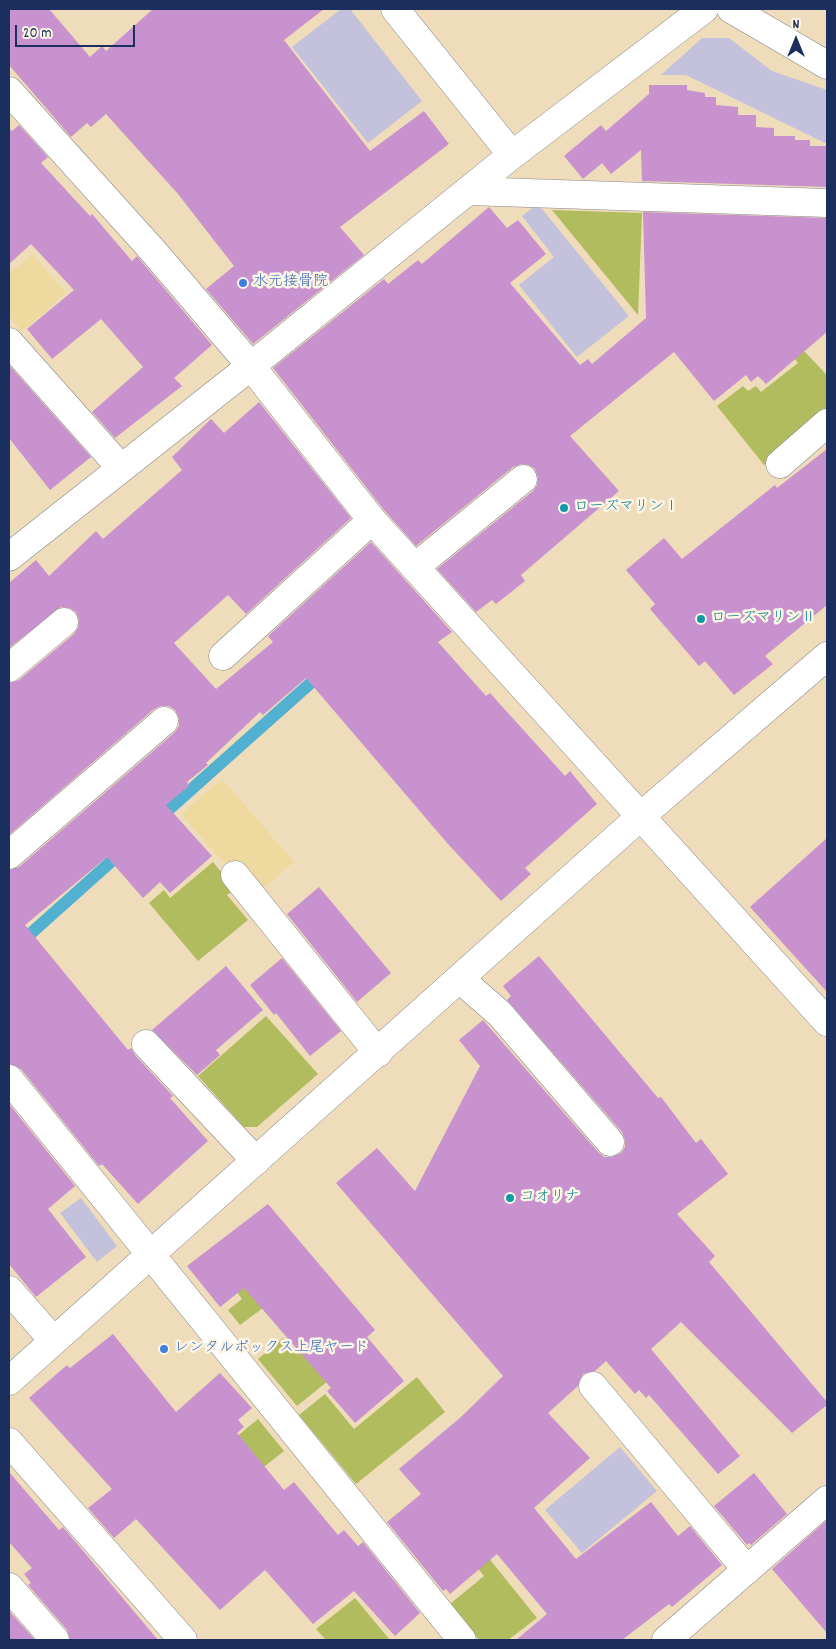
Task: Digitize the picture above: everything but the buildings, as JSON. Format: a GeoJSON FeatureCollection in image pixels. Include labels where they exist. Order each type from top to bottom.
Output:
{"type":"FeatureCollection","features":[{"type":"Feature","properties":{"kind":"street"},"geometry":{"type":"LineString","coordinates":[[395,9],[512,156]]}},
{"type":"Feature","properties":{"kind":"street"},"geometry":{"type":"LineString","coordinates":[[9,557],[251,366],[512,156],[704,9]]}},
{"type":"Feature","properties":{"kind":"street"},"geometry":{"type":"LineString","coordinates":[[731,9],[827,65]]}},
{"type":"Feature","properties":{"kind":"street"},"geometry":{"type":"LineString","coordinates":[[9,91],[154,252],[251,366],[372,520],[827,1022]]}},
{"type":"Feature","properties":{"kind":"street"},"geometry":{"type":"LineString","coordinates":[[468,191],[827,203]]}},
{"type":"Feature","properties":{"kind":"street"},"geometry":{"type":"LineString","coordinates":[[9,342],[121,468]]}},
{"type":"Feature","properties":{"kind":"street"},"geometry":{"type":"LineString","coordinates":[[780,464],[827,423]]}},
{"type":"Feature","properties":{"kind":"street"},"geometry":{"type":"LineString","coordinates":[[415,568],[523,478]]}},
{"type":"Feature","properties":{"kind":"street"},"geometry":{"type":"LineString","coordinates":[[223,656],[372,520]]}},
{"type":"Feature","properties":{"kind":"street"},"geometry":{"type":"LineString","coordinates":[[9,668],[64,622]]}},
{"type":"Feature","properties":{"kind":"street"},"geometry":{"type":"LineString","coordinates":[[9,1381],[378,1053],[640,816],[827,656]]}},
{"type":"Feature","properties":{"kind":"street"},"geometry":{"type":"LineString","coordinates":[[9,855],[164,721]]}},
{"type":"Feature","properties":{"kind":"street"},"geometry":{"type":"LineString","coordinates":[[235,875],[378,1053]]}},
{"type":"Feature","properties":{"kind":"street"},"geometry":{"type":"LineString","coordinates":[[460,979],[500,1014],[610,1142]]}},
{"type":"Feature","properties":{"kind":"street"},"geometry":{"type":"LineString","coordinates":[[146,1044],[256,1161]]}},
{"type":"Feature","properties":{"kind":"street"},"geometry":{"type":"LineString","coordinates":[[9,1079],[462,1640]]}},
{"type":"Feature","properties":{"kind":"street"},"geometry":{"type":"LineString","coordinates":[[9,1290],[54,1341]]}},
{"type":"Feature","properties":{"kind":"street"},"geometry":{"type":"LineString","coordinates":[[593,1386],[747,1570]]}},
{"type":"Feature","properties":{"kind":"street"},"geometry":{"type":"LineString","coordinates":[[9,1442],[182,1640]]}},
{"type":"Feature","properties":{"kind":"street"},"geometry":{"type":"LineString","coordinates":[[666,1640],[827,1500]]}},
{"type":"Feature","properties":{"kind":"street"},"geometry":{"type":"LineString","coordinates":[[9,1587],[55,1640]]}},
{"type":"Feature","properties":{"kind":"shaded area"},"geometry":{"type":"Polygon","coordinates":[[[341,9],[350,9],[422,101],[368,143],[292,47],[341,9]]]}},
{"type":"Feature","properties":{"kind":"shaded area"},"geometry":{"type":"Polygon","coordinates":[[[702,38],[729,38],[772,71],[827,90],[827,144],[686,75],[661,75],[702,38]]]}},
{"type":"Feature","properties":{"kind":"shaded area"},"geometry":{"type":"Polygon","coordinates":[[[538,204],[629,316],[577,357],[519,285],[554,257],[522,216],[538,204]]]}},
{"type":"Feature","properties":{"kind":"shaded area"},"geometry":{"type":"Polygon","coordinates":[[[81,1198],[117,1246],[97,1262],[60,1213],[81,1198]]]}},
{"type":"Feature","properties":{"kind":"shaded area"},"geometry":{"type":"Polygon","coordinates":[[[620,1447],[657,1491],[582,1553],[545,1510],[620,1447]]]}},
{"type":"Feature","properties":{"kind":"green space"},"geometry":{"type":"Polygon","coordinates":[[[552,210],[642,213],[638,315],[552,210]]]}},
{"type":"Feature","properties":{"kind":"green space"},"geometry":{"type":"Polygon","coordinates":[[[801,348],[827,375],[827,410],[764,465],[717,406],[743,386],[748,391],[756,386],[761,392],[798,363],[792,355],[801,348]]]}},
{"type":"Feature","properties":{"kind":"green space"},"geometry":{"type":"Polygon","coordinates":[[[213,862],[235,889],[227,895],[248,920],[198,961],[149,903],[164,890],[170,898],[213,862]]]}},
{"type":"Feature","properties":{"kind":"green space"},"geometry":{"type":"Polygon","coordinates":[[[266,1016],[318,1074],[257,1127],[244,1127],[198,1076],[266,1016]]]}},
{"type":"Feature","properties":{"kind":"green space"},"geometry":{"type":"Polygon","coordinates":[[[255,1274],[275,1299],[240,1325],[228,1310],[242,1299],[235,1289],[255,1274]]]}},
{"type":"Feature","properties":{"kind":"green space"},"geometry":{"type":"Polygon","coordinates":[[[283,1338],[295,1353],[310,1340],[338,1373],[297,1406],[258,1359],[283,1338]]]}},
{"type":"Feature","properties":{"kind":"green space"},"geometry":{"type":"Polygon","coordinates":[[[417,1377],[445,1412],[356,1484],[299,1415],[325,1394],[354,1429],[417,1377]]]}},
{"type":"Feature","properties":{"kind":"green space"},"geometry":{"type":"Polygon","coordinates":[[[258,1419],[284,1451],[235,1490],[194,1472],[258,1419]]]}},
{"type":"Feature","properties":{"kind":"green space"},"geometry":{"type":"Polygon","coordinates":[[[456,1541],[487,1556],[537,1618],[508,1640],[479,1640],[450,1604],[484,1576],[456,1541]]]}},
{"type":"Feature","properties":{"kind":"green space"},"geometry":{"type":"Polygon","coordinates":[[[355,1598],[390,1640],[326,1640],[316,1629],[355,1598]]]}},
{"type":"Feature","properties":{"kind":"sand"},"geometry":{"type":"Polygon","coordinates":[[[32,254],[66,293],[22,331],[9,316],[9,274],[32,254]]]}},
{"type":"Feature","properties":{"kind":"sand"},"geometry":{"type":"Polygon","coordinates":[[[222,779],[294,862],[259,892],[231,871],[181,814],[222,779]]]}},
{"type":"Feature","properties":{"kind":"waterway"},"geometry":{"type":"LineString","coordinates":[[157,820],[323,672]]}},
{"type":"Feature","properties":{"kind":"waterway"},"geometry":{"type":"LineString","coordinates":[[9,953],[124,850]]}},
{"type":"Feature","properties":{"kind":"place","name":"水元接骨院"},"geometry":{"type":"Point","coordinates":[243,283]}},
{"type":"Feature","properties":{"kind":"place","name":"ローズマリンⅠ"},"geometry":{"type":"Point","coordinates":[564,508]}},
{"type":"Feature","properties":{"kind":"place","name":"ローズマリンⅡ"},"geometry":{"type":"Point","coordinates":[701,619]}},
{"type":"Feature","properties":{"kind":"place","name":"コオリナ"},"geometry":{"type":"Point","coordinates":[510,1198]}},
{"type":"Feature","properties":{"kind":"place","name":"レンタルボックス上尾ヤード"},"geometry":{"type":"Point","coordinates":[164,1349]}}]}
